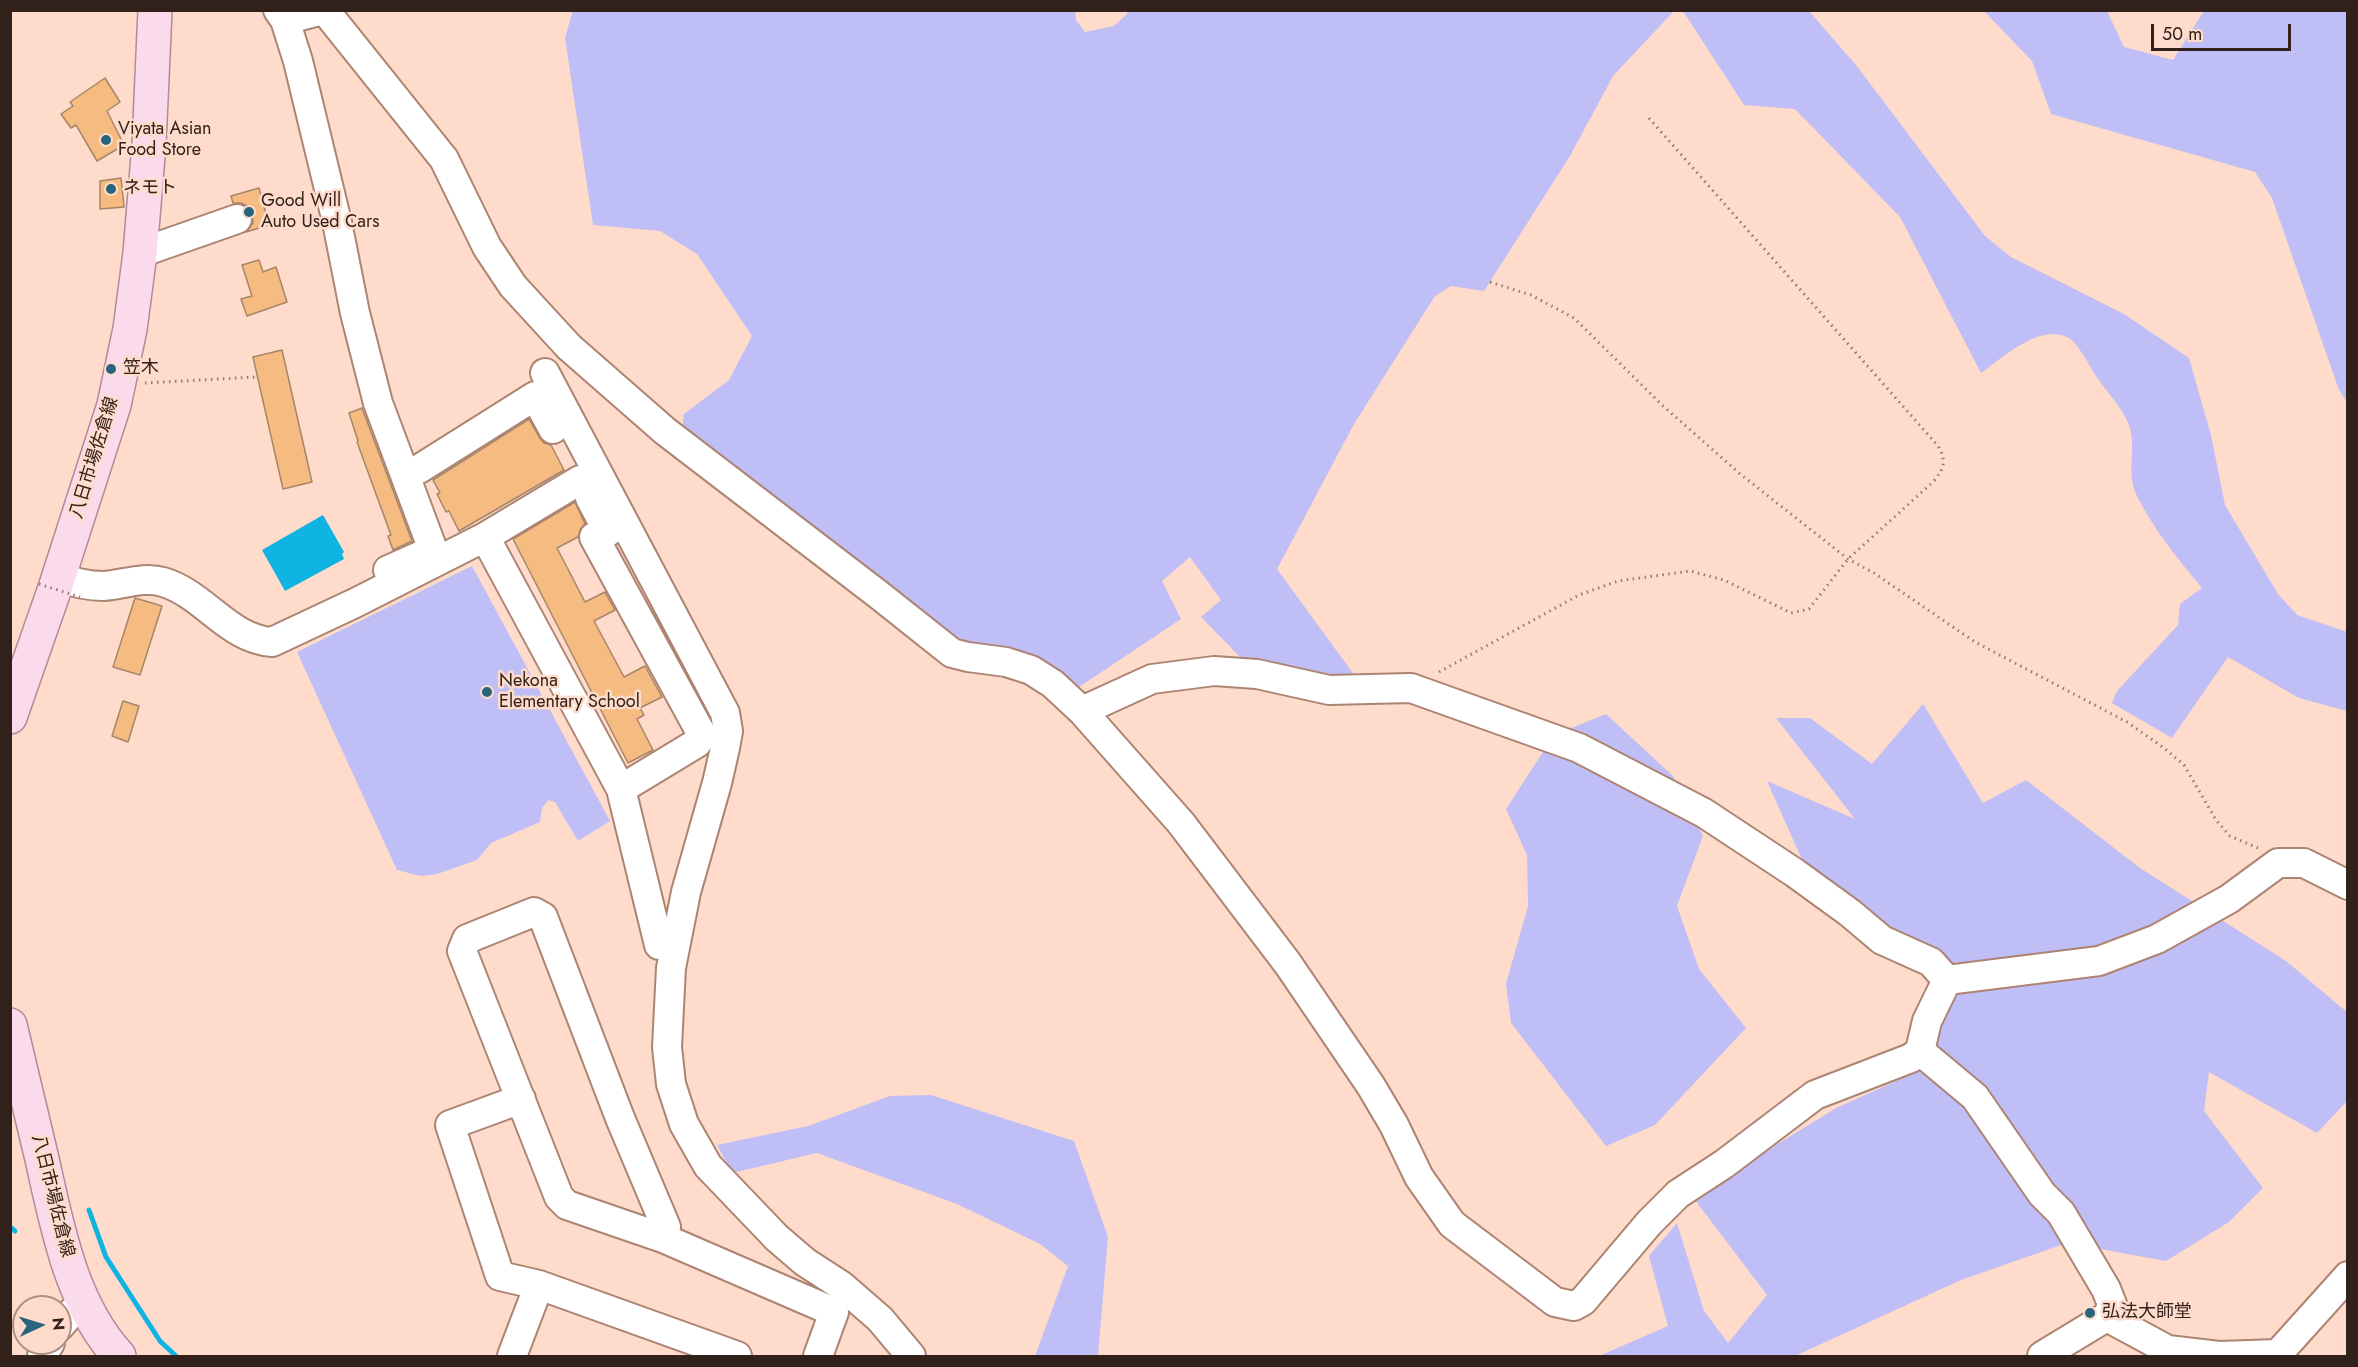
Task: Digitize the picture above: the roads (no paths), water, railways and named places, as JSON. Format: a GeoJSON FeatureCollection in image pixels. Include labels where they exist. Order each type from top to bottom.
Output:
{"type":"FeatureCollection","features":[{"type":"Feature","properties":{"kind":"main road","name":"八日市場佐倉線"},"geometry":{"type":"LineString","coordinates":[[10,717],[58,587],[114,405],[130,329],[140,253],[149,144],[155,10]]}},
{"type":"Feature","properties":{"kind":"main road","name":"八日市場佐倉線"},"geometry":{"type":"LineString","coordinates":[[10,1025],[66,1254],[85,1305],[97,1329],[118,1356]]}},
{"type":"Feature","properties":{"kind":"street"},"geometry":{"type":"LineString","coordinates":[[388,570],[433,550],[378,403],[298,61],[281,15],[319,11],[327,13],[444,159],[487,247],[513,286],[570,347],[665,431],[952,653],[1006,662],[1031,670],[1053,684],[1082,711],[1181,823],[1288,964],[1371,1086],[1394,1125],[1419,1177],[1452,1224],[1555,1302],[1574,1306],[1583,1301],[1648,1223],[1678,1194],[1724,1164],[1815,1095],[1911,1058],[1920,1052],[1927,1022],[1947,980]]}},
{"type":"Feature","properties":{"kind":"street"},"geometry":{"type":"LineString","coordinates":[[140,253],[237,219]]}},
{"type":"Feature","properties":{"kind":"street"},"geometry":{"type":"LineString","coordinates":[[402,467],[545,373],[570,347]]}},
{"type":"Feature","properties":{"kind":"street"},"geometry":{"type":"LineString","coordinates":[[545,373],[725,713],[728,730],[717,783],[686,892],[671,968],[667,1047],[670,1084],[684,1124],[708,1166],[777,1238],[805,1262],[842,1286],[880,1318],[911,1356]]}},
{"type":"Feature","properties":{"kind":"street"},"geometry":{"type":"LineString","coordinates":[[402,467],[411,471],[419,470],[535,396],[608,532],[594,537],[700,731],[701,737],[697,743],[621,789]]}},
{"type":"Feature","properties":{"kind":"street"},"geometry":{"type":"LineString","coordinates":[[58,587],[105,586],[141,580],[162,582],[189,594],[245,635],[258,641],[272,642],[285,638],[485,537],[580,480]]}},
{"type":"Feature","properties":{"kind":"street"},"geometry":{"type":"LineString","coordinates":[[485,537],[621,789],[659,945]]}},
{"type":"Feature","properties":{"kind":"street"},"geometry":{"type":"LineString","coordinates":[[1082,711],[1152,679],[1214,671],[1257,674],[1329,690],[1411,688],[1579,748],[1704,813],[1795,873],[1850,913],[1882,940],[1931,962],[1947,980]]}},
{"type":"Feature","properties":{"kind":"street"},"geometry":{"type":"LineString","coordinates":[[1947,980],[2099,961],[2157,939],[2229,899],[2278,863],[2304,863],[2348,885]]}},
{"type":"Feature","properties":{"kind":"street"},"geometry":{"type":"LineString","coordinates":[[663,1238],[666,1227],[620,1118],[543,917],[534,912],[467,939],[462,951],[559,1197],[567,1205],[663,1238],[834,1312],[818,1356]]}},
{"type":"Feature","properties":{"kind":"street"},"geometry":{"type":"LineString","coordinates":[[1920,1052],[1975,1097],[2020,1165],[2042,1194],[2061,1213],[2106,1288],[2112,1304],[2108,1316],[2042,1356]]}},
{"type":"Feature","properties":{"kind":"street"},"geometry":{"type":"LineString","coordinates":[[521,1099],[450,1125],[500,1276],[539,1286],[737,1356]]}},
{"type":"Feature","properties":{"kind":"street"},"geometry":{"type":"LineString","coordinates":[[2108,1316],[2168,1350],[2219,1356],[2277,1355],[2348,1276]]}},
{"type":"Feature","properties":{"kind":"street"},"geometry":{"type":"LineString","coordinates":[[512,1356],[539,1286]]}},
{"type":"Feature","properties":{"kind":"street"},"geometry":{"type":"LineString","coordinates":[[72,1312],[85,1305]]}},
{"type":"Feature","properties":{"kind":"waterway"},"geometry":{"type":"LineString","coordinates":[[89,1210],[106,1257],[160,1341],[176,1356]]}},
{"type":"Feature","properties":{"kind":"waterway"},"geometry":{"type":"LineString","coordinates":[[10,1227],[15,1231]]}},
{"type":"Feature","properties":{"kind":"place","name":"Viyata Asian Food Store"},"geometry":{"type":"Point","coordinates":[106,140]}},
{"type":"Feature","properties":{"kind":"place","name":"ネモト"},"geometry":{"type":"Point","coordinates":[111,189]}},
{"type":"Feature","properties":{"kind":"place","name":"Good Will Auto Used Cars"},"geometry":{"type":"Point","coordinates":[249,212]}},
{"type":"Feature","properties":{"kind":"place","name":"笠木"},"geometry":{"type":"Point","coordinates":[111,369]}},
{"type":"Feature","properties":{"kind":"place","name":"Nekona Elementary School"},"geometry":{"type":"Point","coordinates":[487,692]}},
{"type":"Feature","properties":{"kind":"place","name":"弘法大師堂"},"geometry":{"type":"Point","coordinates":[2090,1313]}}]}
